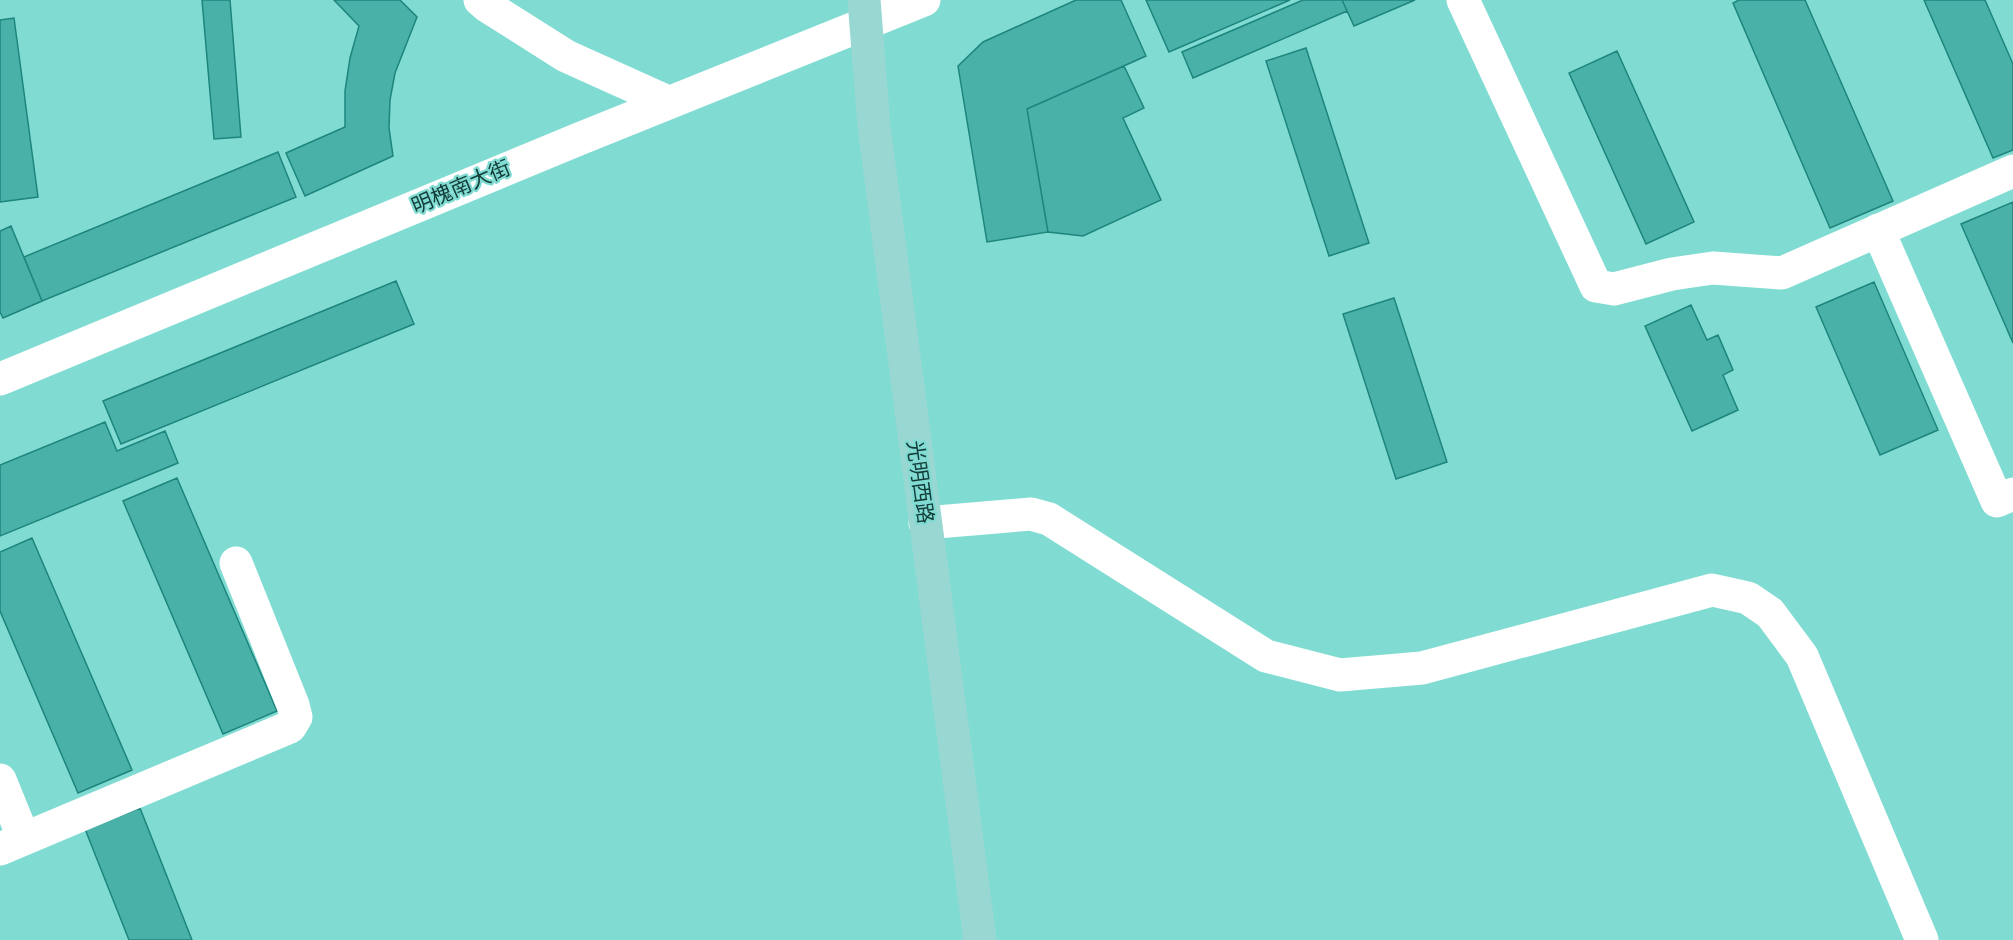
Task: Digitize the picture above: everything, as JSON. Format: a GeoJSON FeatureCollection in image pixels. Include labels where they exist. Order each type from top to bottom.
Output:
{"type":"FeatureCollection","features":[{"type":"Feature","properties":{"kind":"main road","name":"光明西路"},"geometry":{"type":"LineString","coordinates":[[865,12],[874,126],[980,940]]}},
{"type":"Feature","properties":{"kind":"street"},"geometry":{"type":"LineString","coordinates":[[480,0],[566,56],[669,102]]}},
{"type":"Feature","properties":{"kind":"street","name":"明槐南大街"},"geometry":{"type":"LineString","coordinates":[[0,379],[669,102],[865,12],[924,0]]}},
{"type":"Feature","properties":{"kind":"street"},"geometry":{"type":"LineString","coordinates":[[1463,0],[1596,286],[1614,289],[1672,274],[1713,268],[1782,273],[2013,171]]}},
{"type":"Feature","properties":{"kind":"street"},"geometry":{"type":"LineString","coordinates":[[1878,230],[1997,501],[2013,494]]}},
{"type":"Feature","properties":{"kind":"street"},"geometry":{"type":"LineString","coordinates":[[925,523],[1031,514],[1049,519],[1266,656],[1340,675],[1422,668],[1712,590],[1749,598],[1770,613],[1802,656],[1922,940]]}},
{"type":"Feature","properties":{"kind":"street"},"geometry":{"type":"LineString","coordinates":[[0,780],[12,844],[290,727],[296,717],[293,705],[236,562]]}},
{"type":"Feature","properties":{"kind":"building"},"geometry":{"type":"Polygon","coordinates":[[[202,0],[230,0],[241,137],[214,139],[202,0]]]}},
{"type":"Feature","properties":{"kind":"building"},"geometry":{"type":"Polygon","coordinates":[[[334,0],[400,0],[417,17],[395,73],[390,100],[389,128],[393,156],[305,196],[286,153],[345,127],[345,91],[350,58],[359,26],[334,0]]]}},
{"type":"Feature","properties":{"kind":"building"},"geometry":{"type":"Polygon","coordinates":[[[1076,0],[1121,0],[1146,56],[1027,109],[1048,232],[987,242],[958,66],[983,42],[1076,0]]]}},
{"type":"Feature","properties":{"kind":"building"},"geometry":{"type":"Polygon","coordinates":[[[1146,0],[1290,0],[1169,52],[1146,0]]]}},
{"type":"Feature","properties":{"kind":"building"},"geometry":{"type":"Polygon","coordinates":[[[1303,0],[1342,0],[1347,11],[1193,78],[1182,52],[1303,0]]]}},
{"type":"Feature","properties":{"kind":"building"},"geometry":{"type":"Polygon","coordinates":[[[1342,0],[1415,0],[1354,26],[1342,0]]]}},
{"type":"Feature","properties":{"kind":"building"},"geometry":{"type":"Polygon","coordinates":[[[1739,0],[1805,0],[1893,201],[1830,228],[1733,3],[1739,0]]]}},
{"type":"Feature","properties":{"kind":"building"},"geometry":{"type":"Polygon","coordinates":[[[1924,0],[1985,0],[2013,64],[2013,150],[1993,158],[1924,0]]]}},
{"type":"Feature","properties":{"kind":"building"},"geometry":{"type":"Polygon","coordinates":[[[14,18],[38,197],[0,202],[0,20],[14,18]]]}},
{"type":"Feature","properties":{"kind":"building"},"geometry":{"type":"Polygon","coordinates":[[[1306,48],[1369,243],[1329,256],[1266,61],[1306,48]]]}},
{"type":"Feature","properties":{"kind":"building"},"geometry":{"type":"Polygon","coordinates":[[[1617,51],[1694,222],[1646,244],[1569,73],[1617,51]]]}},
{"type":"Feature","properties":{"kind":"building"},"geometry":{"type":"Polygon","coordinates":[[[1124,66],[1144,108],[1123,118],[1161,200],[1083,236],[1048,232],[1027,109],[1124,66]]]}},
{"type":"Feature","properties":{"kind":"building"},"geometry":{"type":"Polygon","coordinates":[[[278,152],[296,197],[42,301],[24,257],[278,152]]]}},
{"type":"Feature","properties":{"kind":"building"},"geometry":{"type":"Polygon","coordinates":[[[2013,202],[2013,343],[1961,224],[2013,202]]]}},
{"type":"Feature","properties":{"kind":"building"},"geometry":{"type":"Polygon","coordinates":[[[11,226],[42,301],[3,318],[0,312],[0,231],[11,226]]]}},
{"type":"Feature","properties":{"kind":"building"},"geometry":{"type":"Polygon","coordinates":[[[396,281],[414,324],[121,444],[103,401],[396,281]]]}},
{"type":"Feature","properties":{"kind":"building"},"geometry":{"type":"Polygon","coordinates":[[[1874,282],[1938,430],[1880,455],[1816,307],[1874,282]]]}},
{"type":"Feature","properties":{"kind":"building"},"geometry":{"type":"Polygon","coordinates":[[[1394,298],[1447,462],[1396,479],[1343,314],[1394,298]]]}},
{"type":"Feature","properties":{"kind":"building"},"geometry":{"type":"Polygon","coordinates":[[[1691,305],[1707,340],[1718,335],[1733,370],[1723,375],[1738,410],[1692,431],[1645,326],[1691,305]]]}},
{"type":"Feature","properties":{"kind":"building"},"geometry":{"type":"Polygon","coordinates":[[[105,422],[117,451],[165,431],[178,463],[0,536],[0,465],[105,422]]]}},
{"type":"Feature","properties":{"kind":"building"},"geometry":{"type":"Polygon","coordinates":[[[177,478],[277,711],[223,734],[123,501],[177,478]]]}},
{"type":"Feature","properties":{"kind":"building"},"geometry":{"type":"Polygon","coordinates":[[[32,538],[132,770],[78,793],[0,611],[0,552],[32,538]]]}},
{"type":"Feature","properties":{"kind":"building"},"geometry":{"type":"Polygon","coordinates":[[[140,808],[192,940],[129,940],[85,829],[140,808]]]}}]}
